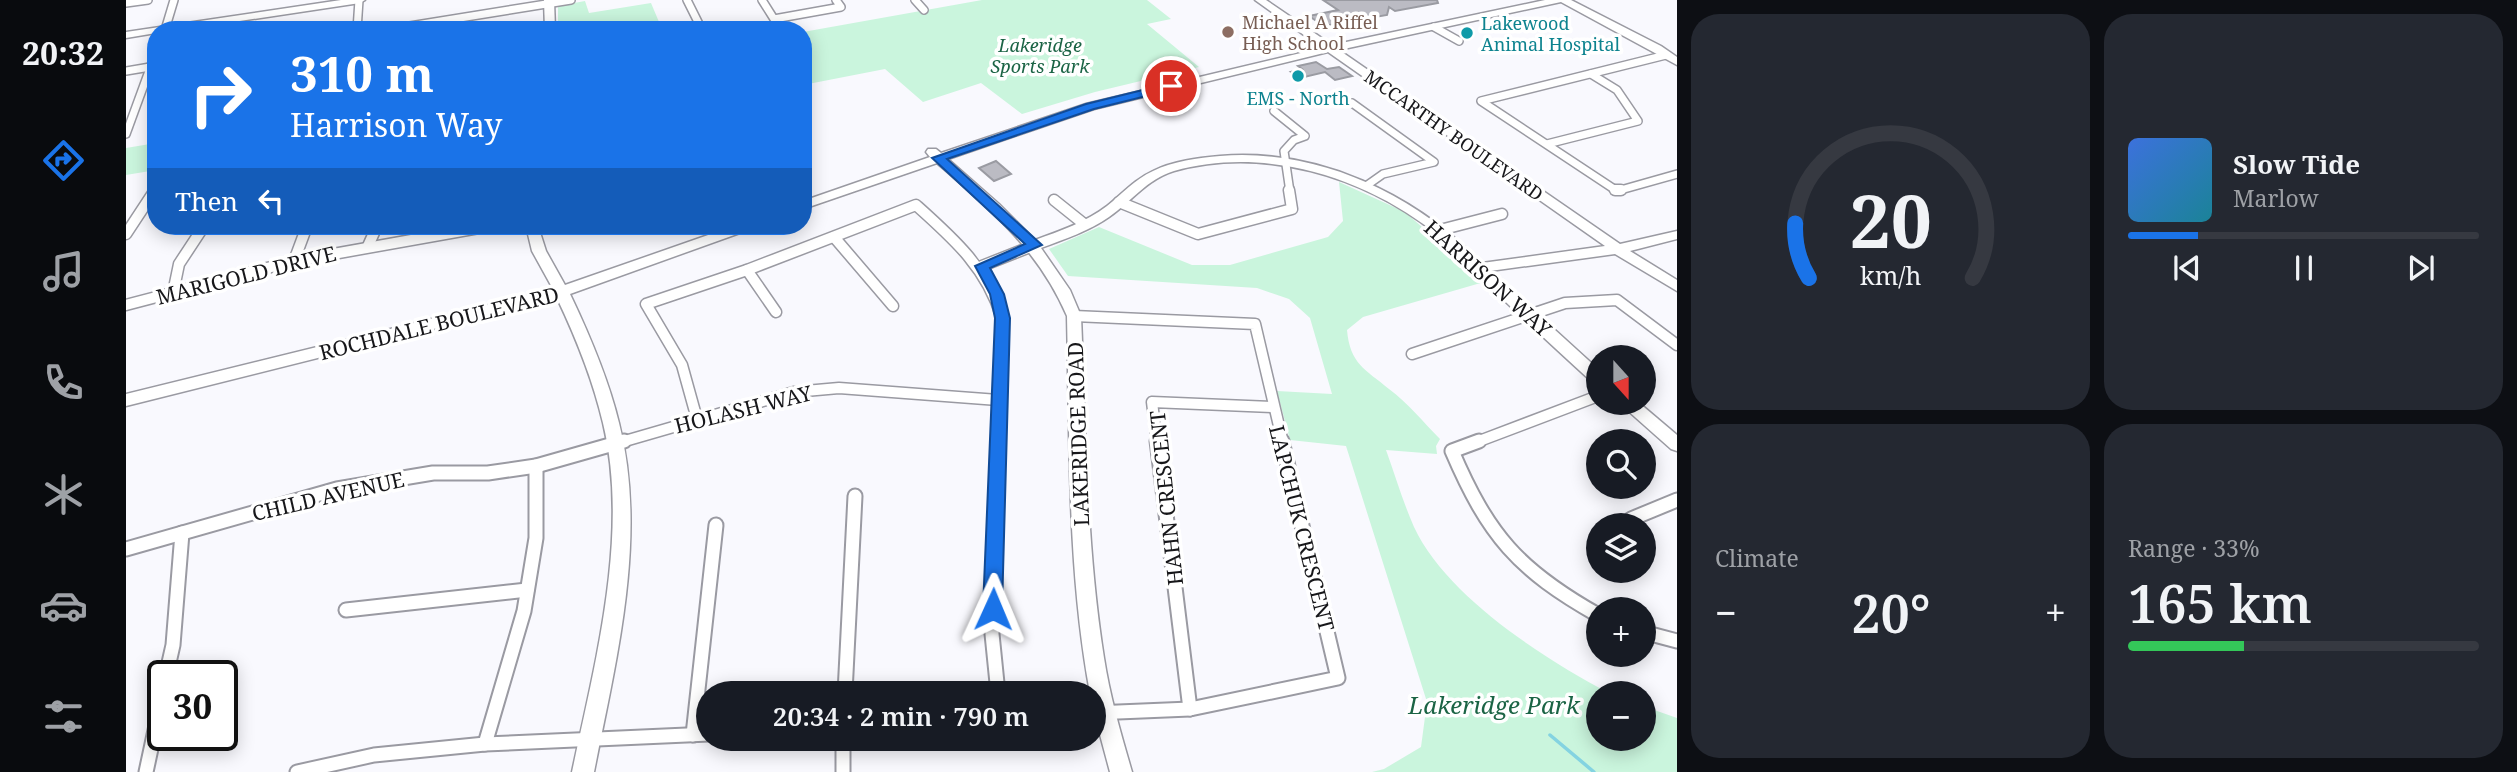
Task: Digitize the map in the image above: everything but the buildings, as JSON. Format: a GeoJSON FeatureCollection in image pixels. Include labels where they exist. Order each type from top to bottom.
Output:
{"type":"FeatureCollection","features":[{"type":"Feature","properties":{"kind":"main road"},"geometry":{"type":"LineString","coordinates":[[220,21],[359,0]]}},
{"type":"Feature","properties":{"kind":"main road","name":"MCCARTHY BOULEVARD"},"geometry":{"type":"LineString","coordinates":[[1260,0],[1622,247]]}},
{"type":"Feature","properties":{"kind":"main road","name":"MCCARTHY BOULEVARD"},"geometry":{"type":"LineString","coordinates":[[1272,0],[1331,46],[1373,71],[1677,286]]}},
{"type":"Feature","properties":{"kind":"main road"},"geometry":{"type":"LineString","coordinates":[[812,193],[1090,106],[1527,0]]}},
{"type":"Feature","properties":{"kind":"main road"},"geometry":{"type":"LineString","coordinates":[[1331,46],[1562,0],[1677,62]]}},
{"type":"Feature","properties":{"kind":"main road"},"geometry":{"type":"LineString","coordinates":[[549,2],[550,21]]}},
{"type":"Feature","properties":{"kind":"main road"},"geometry":{"type":"LineString","coordinates":[[126,35],[147,32]]}},
{"type":"Feature","properties":{"kind":"main road"},"geometry":{"type":"LineString","coordinates":[[812,201],[934,154]]}},
{"type":"Feature","properties":{"kind":"main road","name":"LAKERIDGE ROAD"},"geometry":{"type":"LineString","coordinates":[[934,154],[1035,245],[1065,289],[1074,316],[1084,598],[1095,681]]}},
{"type":"Feature","properties":{"kind":"main road","name":"HARRISON WAY"},"geometry":{"type":"LineString","coordinates":[[1035,245],[1084,224],[1119,202],[1137,185],[1165,170],[1201,160],[1232,158],[1283,161],[1334,174],[1366,186],[1440,230],[1586,367]]}},
{"type":"Feature","properties":{"kind":"main road"},"geometry":{"type":"LineString","coordinates":[[1622,247],[1628,240],[1677,225]]}},
{"type":"Feature","properties":{"kind":"main road"},"geometry":{"type":"LineString","coordinates":[[534,235],[539,252],[559,287],[598,379],[614,443],[621,520],[617,590],[583,772]]}},
{"type":"Feature","properties":{"kind":"main road","name":"ROCHDALE BOULEVARD"},"geometry":{"type":"LineString","coordinates":[[126,390],[559,287],[695,235]]}},
{"type":"Feature","properties":{"kind":"main road","name":"ROCHDALE BOULEVARD"},"geometry":{"type":"LineString","coordinates":[[126,400],[559,287],[718,235]]}},
{"type":"Feature","properties":{"kind":"main road"},"geometry":{"type":"LineString","coordinates":[[1479,268],[1622,247],[1639,247],[1677,235]]}},
{"type":"Feature","properties":{"kind":"main road"},"geometry":{"type":"LineString","coordinates":[[1642,415],[1677,444]]}},
{"type":"Feature","properties":{"kind":"main road","name":"LAKERIDGE ROAD"},"geometry":{"type":"LineString","coordinates":[[1106,732],[1121,772]]}},
{"type":"Feature","properties":{"kind":"street"},"geometry":{"type":"LineString","coordinates":[[126,3],[148,0]]}},
{"type":"Feature","properties":{"kind":"street"},"geometry":{"type":"LineString","coordinates":[[165,21],[174,0]]}},
{"type":"Feature","properties":{"kind":"street"},"geometry":{"type":"LineString","coordinates":[[358,21],[359,0]]}},
{"type":"Feature","properties":{"kind":"street"},"geometry":{"type":"LineString","coordinates":[[450,21],[571,0]]}},
{"type":"Feature","properties":{"kind":"street"},"geometry":{"type":"LineString","coordinates":[[687,0],[698,21]]}},
{"type":"Feature","properties":{"kind":"street"},"geometry":{"type":"LineString","coordinates":[[762,0],[774,19],[841,7],[836,0]]}},
{"type":"Feature","properties":{"kind":"street"},"geometry":{"type":"LineString","coordinates":[[915,0],[924,10]]}},
{"type":"Feature","properties":{"kind":"street"},"geometry":{"type":"LineString","coordinates":[[1434,27],[1458,41]]}},
{"type":"Feature","properties":{"kind":"street"},"geometry":{"type":"LineString","coordinates":[[1667,55],[1481,101],[1617,191],[1677,174]]}},
{"type":"Feature","properties":{"kind":"street"},"geometry":{"type":"LineString","coordinates":[[126,71],[147,68]]}},
{"type":"Feature","properties":{"kind":"street"},"geometry":{"type":"LineString","coordinates":[[1546,144],[1637,121],[1617,90],[1591,74]]}},
{"type":"Feature","properties":{"kind":"street"},"geometry":{"type":"LineString","coordinates":[[126,134],[147,82]]}},
{"type":"Feature","properties":{"kind":"street"},"geometry":{"type":"LineString","coordinates":[[1352,103],[1434,162],[1383,174],[1366,186]]}},
{"type":"Feature","properties":{"kind":"street"},"geometry":{"type":"LineString","coordinates":[[1119,202],[1198,234],[1292,209],[1283,161],[1284,151],[1294,140],[1305,136],[1274,111]]}},
{"type":"Feature","properties":{"kind":"street"},"geometry":{"type":"LineString","coordinates":[[1054,200],[1084,224]]}},
{"type":"Feature","properties":{"kind":"street"},"geometry":{"type":"LineString","coordinates":[[126,234],[147,202]]}},
{"type":"Feature","properties":{"kind":"street"},"geometry":{"type":"LineString","coordinates":[[697,419],[682,365],[646,304],[747,270],[916,205],[982,266],[997,294],[1002,318],[992,634],[997,681]]}},
{"type":"Feature","properties":{"kind":"street"},"geometry":{"type":"LineString","coordinates":[[1440,230],[1502,214]]}},
{"type":"Feature","properties":{"kind":"street"},"geometry":{"type":"LineString","coordinates":[[173,293],[179,264],[198,235]]}},
{"type":"Feature","properties":{"kind":"street"},"geometry":{"type":"LineString","coordinates":[[294,261],[304,235]]}},
{"type":"Feature","properties":{"kind":"street"},"geometry":{"type":"LineString","coordinates":[[368,246],[373,235]]}},
{"type":"Feature","properties":{"kind":"street","name":"MARIGOLD DRIVE"},"geometry":{"type":"LineString","coordinates":[[126,305],[294,261],[431,235]]}},
{"type":"Feature","properties":{"kind":"street"},"geometry":{"type":"LineString","coordinates":[[834,237],[893,306]]}},
{"type":"Feature","properties":{"kind":"street","name":"HARRISON WAY"},"geometry":{"type":"LineString","coordinates":[[982,266],[1035,245]]}},
{"type":"Feature","properties":{"kind":"street"},"geometry":{"type":"LineString","coordinates":[[747,270],[776,312]]}},
{"type":"Feature","properties":{"kind":"street"},"geometry":{"type":"LineString","coordinates":[[1412,354],[1565,303],[1617,300],[1677,345]]}},
{"type":"Feature","properties":{"kind":"street","name":"LAPCHUK CRESCENT"},"geometry":{"type":"LineString","coordinates":[[1074,316],[1255,324],[1272,407],[1338,678],[1189,709],[1106,713]]}},
{"type":"Feature","properties":{"kind":"street","name":"HOLASH WAY"},"geometry":{"type":"LineString","coordinates":[[614,443],[794,392],[839,388],[998,400]]}},
{"type":"Feature","properties":{"kind":"street"},"geometry":{"type":"LineString","coordinates":[[1586,400],[1452,450],[1472,500],[1499,541],[1525,568],[1559,594],[1586,609]]}},
{"type":"Feature","properties":{"kind":"street","name":"HAHN CRESCENT"},"geometry":{"type":"LineString","coordinates":[[1189,709],[1152,402],[1272,407]]}},
{"type":"Feature","properties":{"kind":"street","name":"CHILD AVENUE"},"geometry":{"type":"LineString","coordinates":[[126,549],[337,489],[385,480],[536,467],[614,443]]}},
{"type":"Feature","properties":{"kind":"street"},"geometry":{"type":"LineString","coordinates":[[485,744],[524,611],[536,538],[536,467]]}},
{"type":"Feature","properties":{"kind":"street"},"geometry":{"type":"LineString","coordinates":[[846,681],[855,496]]}},
{"type":"Feature","properties":{"kind":"street"},"geometry":{"type":"LineString","coordinates":[[1646,513],[1677,500]]}},
{"type":"Feature","properties":{"kind":"street"},"geometry":{"type":"LineString","coordinates":[[297,772],[374,755],[485,744],[693,734],[716,525]]}},
{"type":"Feature","properties":{"kind":"street"},"geometry":{"type":"LineString","coordinates":[[170,660],[182,533]]}},
{"type":"Feature","properties":{"kind":"street"},"geometry":{"type":"LineString","coordinates":[[346,610],[527,590]]}},
{"type":"Feature","properties":{"kind":"street"},"geometry":{"type":"LineString","coordinates":[[1656,635],[1677,641]]}},
{"type":"Feature","properties":{"kind":"street"},"geometry":{"type":"LineString","coordinates":[[146,772],[151,751]]}},
{"type":"Feature","properties":{"kind":"street"},"geometry":{"type":"LineString","coordinates":[[843,772],[844,751]]}},
{"type":"Feature","properties":{"kind":"green space","name":"Lakeridge Sports Park"},"geometry":{"type":"Polygon","coordinates":[[[982,0],[1147,0],[1171,19],[1147,24],[1199,67],[1095,92],[1022,114],[981,83],[923,102],[885,69],[812,83],[812,30],[982,0]]]}},
{"type":"Feature","properties":{"kind":"green space"},"geometry":{"type":"Polygon","coordinates":[[[585,1],[589,13],[651,3],[659,21],[558,21],[558,6],[585,1]]]}},
{"type":"Feature","properties":{"kind":"green space"},"geometry":{"type":"Polygon","coordinates":[[[147,144],[147,172],[126,175],[126,148],[147,144]]]}},
{"type":"Feature","properties":{"kind":"green space","name":"Lakeridge Park"},"geometry":{"type":"Polygon","coordinates":[[[1339,182],[1405,212],[1484,282],[1363,317],[1347,330],[1351,351],[1360,365],[1403,400],[1440,439],[1436,446],[1437,454],[1386,450],[1414,527],[1429,553],[1472,601],[1499,623],[1587,681],[1586,751],[1656,751],[1656,711],[1677,718],[1677,772],[1372,772],[1384,769],[1421,747],[1427,702],[1346,446],[1290,440],[1277,391],[1332,394],[1310,318],[1289,299],[1257,288],[1068,276],[1049,249],[1099,227],[1192,265],[1230,265],[1328,237],[1343,221],[1339,182]]]}},
{"type":"Feature","properties":{"kind":"waterway"},"geometry":{"type":"LineString","coordinates":[[1550,735],[1594,772]]}},
{"type":"Feature","properties":{"kind":"place","name":"Michael A Riffel High School"},"geometry":{"type":"Point","coordinates":[1228,32]}},
{"type":"Feature","properties":{"kind":"place","name":"Lakewood Animal Hospital"},"geometry":{"type":"Point","coordinates":[1467,33]}},
{"type":"Feature","properties":{"kind":"place","name":"EMS - North"},"geometry":{"type":"Point","coordinates":[1298,76]}},
{"type":"Feature","properties":{"kind":"route"},"geometry":{"type":"LineString","coordinates":[[993,609],[1002,318],[997,294],[982,266],[1035,245],[938,158],[1090,106],[1171,86]]}}]}
